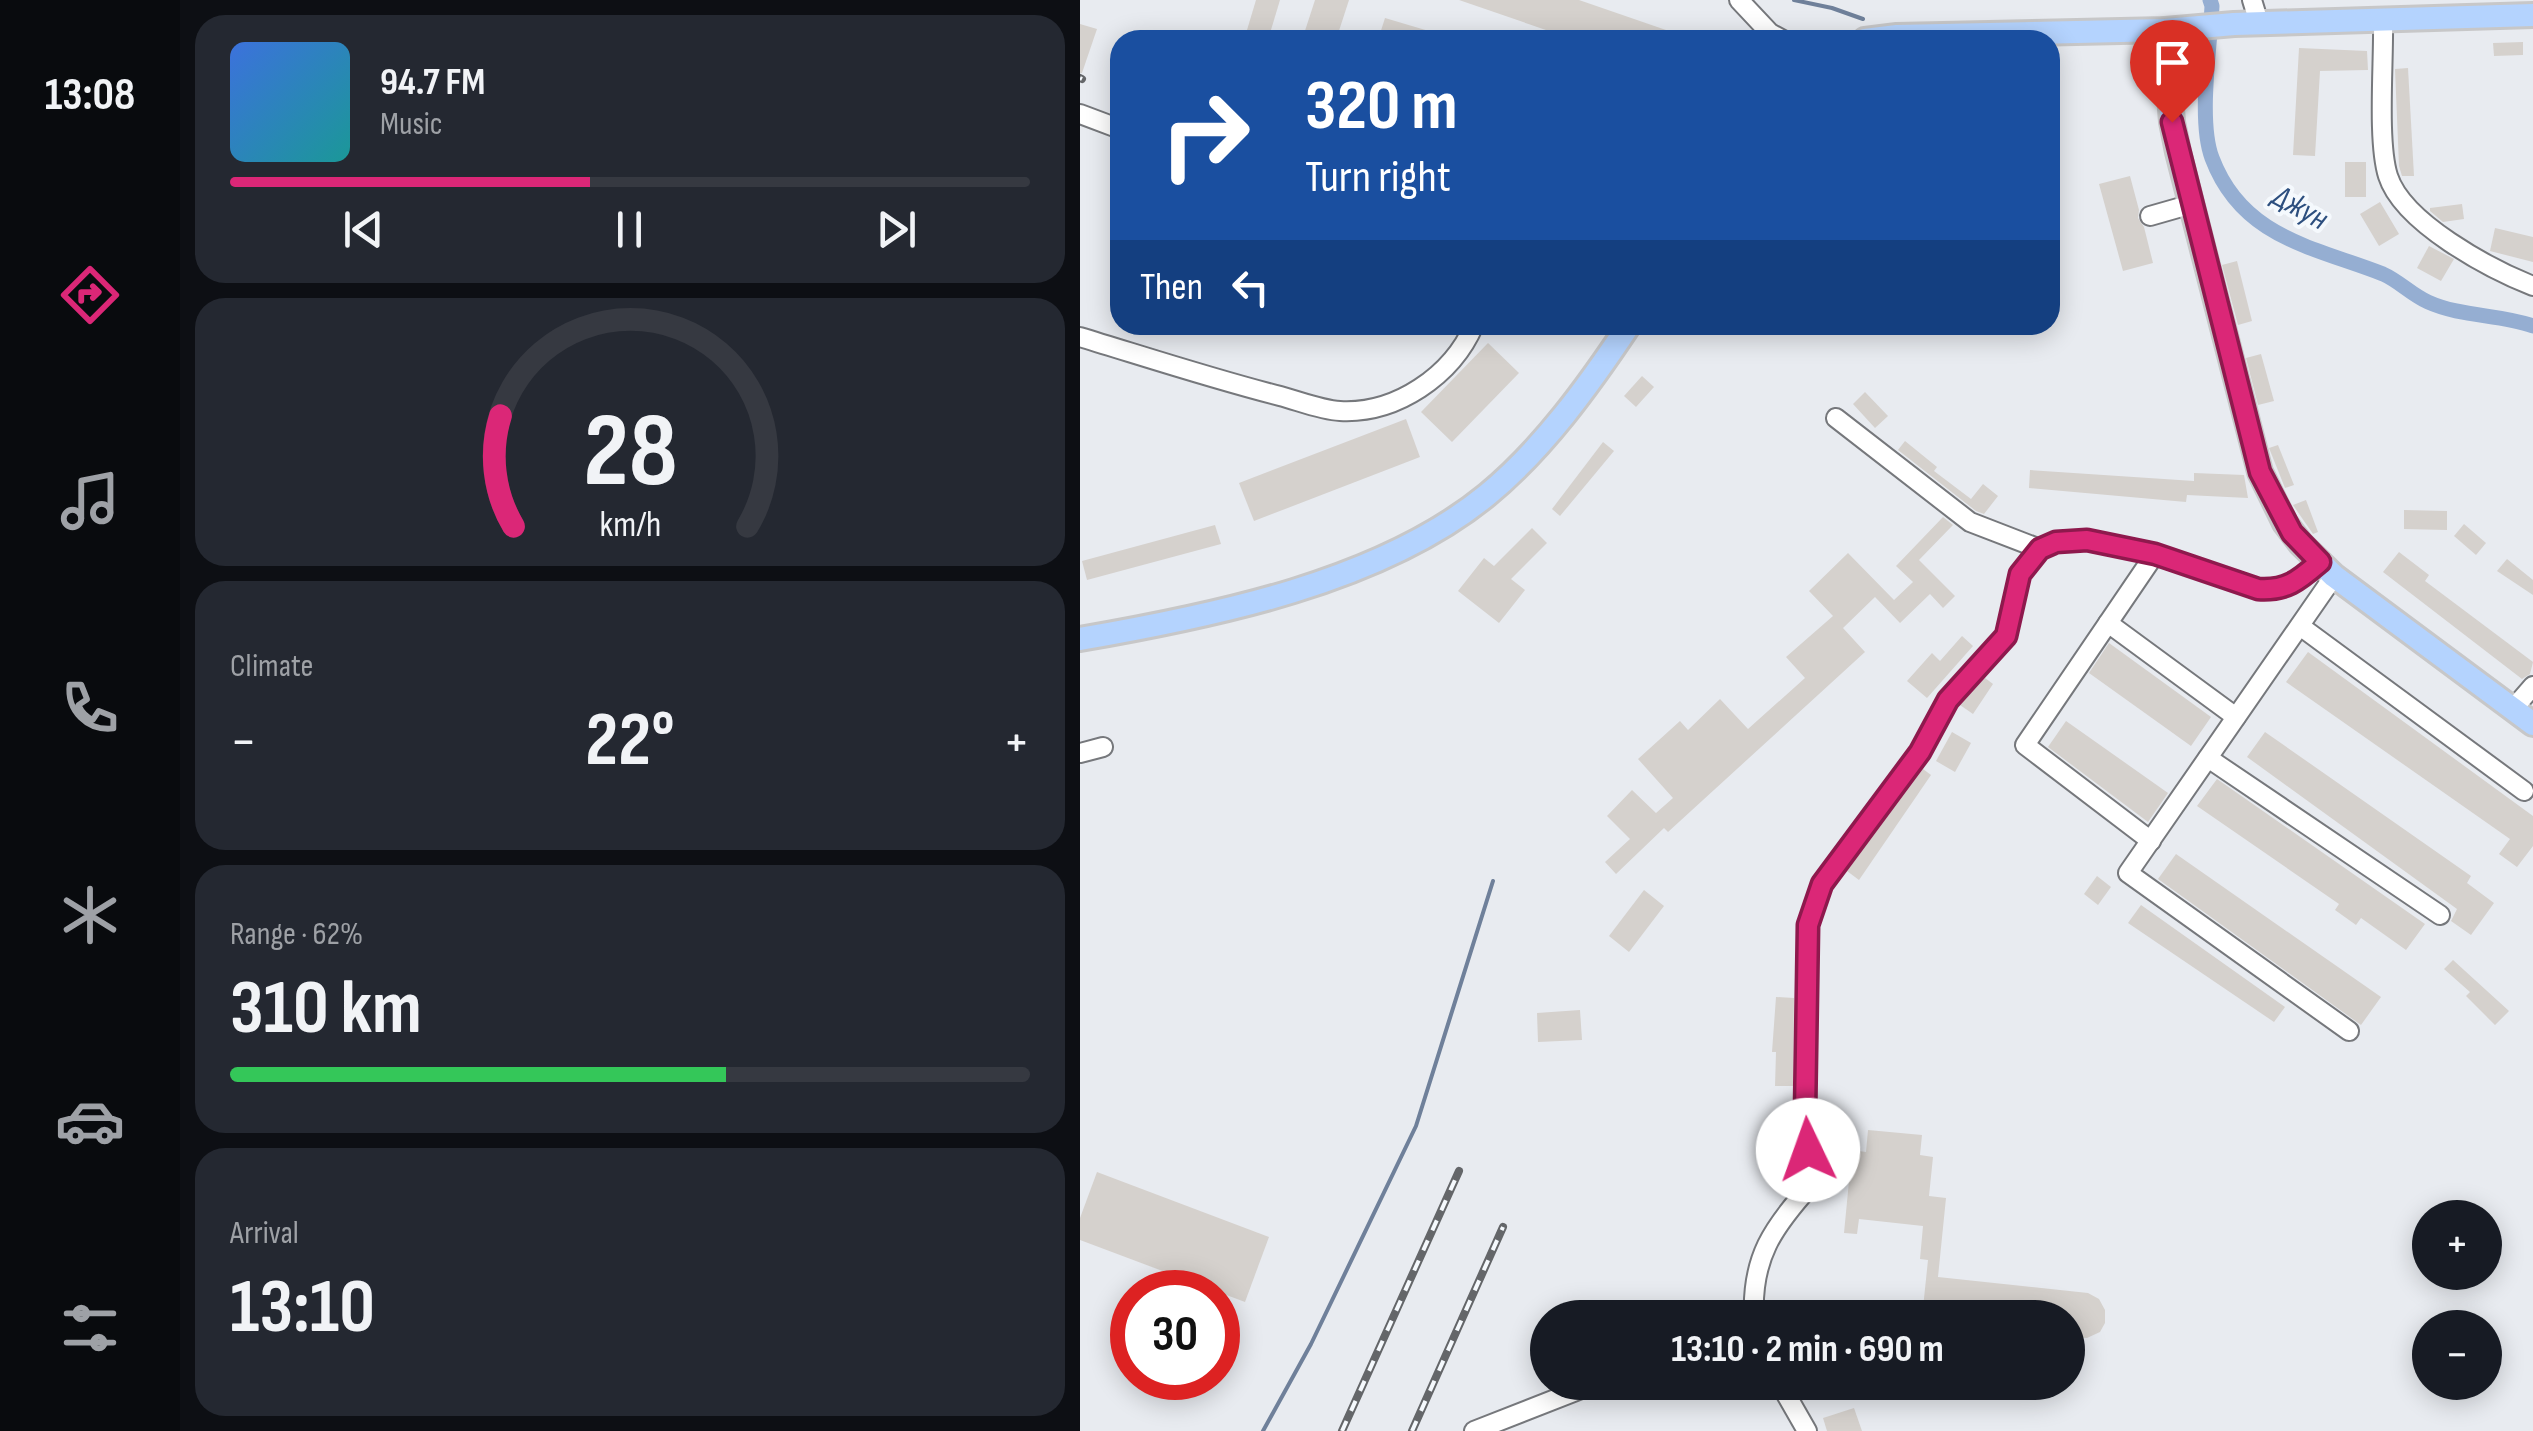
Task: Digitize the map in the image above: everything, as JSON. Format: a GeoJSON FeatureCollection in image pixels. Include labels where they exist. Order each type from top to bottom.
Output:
{"type":"FeatureCollection","features":[{"type":"Feature","properties":{"kind":"main road"},"geometry":{"type":"LineString","coordinates":[[2060,32],[2533,14]]}},
{"type":"Feature","properties":{"kind":"main road"},"geometry":{"type":"LineString","coordinates":[[2164,30],[2172,122],[2260,472],[2292,533],[2327,569],[2533,724]]}},
{"type":"Feature","properties":{"kind":"main road"},"geometry":{"type":"LineString","coordinates":[[1080,639],[1187,620],[1263,599],[1337,575],[1432,532],[1486,496],[1530,456],[1621,335]]}},
{"type":"Feature","properties":{"kind":"street"},"geometry":{"type":"LineString","coordinates":[[1739,0],[1766,30]]}},
{"type":"Feature","properties":{"kind":"street"},"geometry":{"type":"LineString","coordinates":[[2252,0],[2259,24]]}},
{"type":"Feature","properties":{"kind":"street"},"geometry":{"type":"LineString","coordinates":[[2384,22],[2384,147],[2388,179],[2416,218],[2494,271],[2533,286]]}},
{"type":"Feature","properties":{"kind":"street"},"geometry":{"type":"LineString","coordinates":[[1080,114],[1110,125]]}},
{"type":"Feature","properties":{"kind":"street"},"geometry":{"type":"LineString","coordinates":[[2150,216],[2192,204]]}},
{"type":"Feature","properties":{"kind":"street"},"geometry":{"type":"LineString","coordinates":[[1080,336],[1231,383],[1339,411],[1390,406],[1429,382],[1465,346],[1470,335]]}},
{"type":"Feature","properties":{"kind":"street"},"geometry":{"type":"LineString","coordinates":[[1836,418],[1970,522],[2040,549]]}},
{"type":"Feature","properties":{"kind":"street"},"geometry":{"type":"LineString","coordinates":[[1756,1300],[1762,1250],[1786,1213],[1811,1185],[1805,1115],[1806,966],[1808,925],[1822,884],[1920,752],[1948,700],[2006,636],[2020,574],[2040,549],[2056,542],[2087,540],[2155,554],[2258,589],[2274,590],[2327,569]]}},
{"type":"Feature","properties":{"kind":"street"},"geometry":{"type":"LineString","coordinates":[[2151,840],[2025,745],[2155,554]]}},
{"type":"Feature","properties":{"kind":"street"},"geometry":{"type":"LineString","coordinates":[[2327,569],[2300,626],[2128,873],[2349,1031]]}},
{"type":"Feature","properties":{"kind":"street"},"geometry":{"type":"LineString","coordinates":[[2108,623],[2236,717]]}},
{"type":"Feature","properties":{"kind":"street"},"geometry":{"type":"LineString","coordinates":[[2300,626],[2524,791]]}},
{"type":"Feature","properties":{"kind":"street"},"geometry":{"type":"LineString","coordinates":[[2513,710],[2533,686]]}},
{"type":"Feature","properties":{"kind":"street"},"geometry":{"type":"LineString","coordinates":[[1080,752],[1103,747]]}},
{"type":"Feature","properties":{"kind":"street"},"geometry":{"type":"LineString","coordinates":[[2208,758],[2440,914]]}},
{"type":"Feature","properties":{"kind":"street"},"geometry":{"type":"LineString","coordinates":[[1474,1431],[1553,1400]]}},
{"type":"Feature","properties":{"kind":"street"},"geometry":{"type":"LineString","coordinates":[[1789,1400],[1808,1431]]}},
{"type":"Feature","properties":{"kind":"building"},"geometry":{"type":"Polygon","coordinates":[[[1256,0],[1280,0],[1271,30],[1247,30],[1256,0]]]}},
{"type":"Feature","properties":{"kind":"building"},"geometry":{"type":"Polygon","coordinates":[[[1315,0],[1349,0],[1339,30],[1305,30],[1315,0]]]}},
{"type":"Feature","properties":{"kind":"building"},"geometry":{"type":"Polygon","coordinates":[[[1459,0],[1579,0],[1666,30],[1546,30],[1459,0]]]}},
{"type":"Feature","properties":{"kind":"building"},"geometry":{"type":"Polygon","coordinates":[[[1385,18],[1425,30],[1381,30],[1385,18]]]}},
{"type":"Feature","properties":{"kind":"building"},"geometry":{"type":"Polygon","coordinates":[[[1080,24],[1097,29],[1082,73],[1080,73],[1080,24]]]}},
{"type":"Feature","properties":{"kind":"building"},"geometry":{"type":"Polygon","coordinates":[[[2523,42],[2523,55],[2494,56],[2493,43],[2523,42]]]}},
{"type":"Feature","properties":{"kind":"building"},"geometry":{"type":"Polygon","coordinates":[[[2299,48],[2367,51],[2368,70],[2320,71],[2315,156],[2293,155],[2299,48]]]}},
{"type":"Feature","properties":{"kind":"building"},"geometry":{"type":"Polygon","coordinates":[[[2408,68],[2414,176],[2402,176],[2395,69],[2408,68]]]}},
{"type":"Feature","properties":{"kind":"building"},"geometry":{"type":"Polygon","coordinates":[[[2345,162],[2366,162],[2366,197],[2345,197],[2345,162]]]}},
{"type":"Feature","properties":{"kind":"building"},"geometry":{"type":"Polygon","coordinates":[[[2130,176],[2138,218],[2153,263],[2123,271],[2099,184],[2130,176]]]}},
{"type":"Feature","properties":{"kind":"building"},"geometry":{"type":"Polygon","coordinates":[[[2380,202],[2399,234],[2379,246],[2360,214],[2380,202]]]}},
{"type":"Feature","properties":{"kind":"building"},"geometry":{"type":"Polygon","coordinates":[[[2462,204],[2464,219],[2443,222],[2430,211],[2430,208],[2462,204]]]}},
{"type":"Feature","properties":{"kind":"building"},"geometry":{"type":"Polygon","coordinates":[[[2495,228],[2533,237],[2533,262],[2490,251],[2495,228]]]}},
{"type":"Feature","properties":{"kind":"building"},"geometry":{"type":"Polygon","coordinates":[[[2429,246],[2454,259],[2441,281],[2417,268],[2429,246]]]}},
{"type":"Feature","properties":{"kind":"building"},"geometry":{"type":"Polygon","coordinates":[[[2237,261],[2252,321],[2238,325],[2222,265],[2237,261]]]}},
{"type":"Feature","properties":{"kind":"building"},"geometry":{"type":"Polygon","coordinates":[[[1488,343],[1519,373],[1452,442],[1421,412],[1488,343]]]}},
{"type":"Feature","properties":{"kind":"building"},"geometry":{"type":"Polygon","coordinates":[[[2261,354],[2274,401],[2258,405],[2246,358],[2261,354]]]}},
{"type":"Feature","properties":{"kind":"building"},"geometry":{"type":"Polygon","coordinates":[[[1642,376],[1654,387],[1636,407],[1624,396],[1642,376]]]}},
{"type":"Feature","properties":{"kind":"building"},"geometry":{"type":"Polygon","coordinates":[[[1865,392],[1888,416],[1875,428],[1853,404],[1865,392]]]}},
{"type":"Feature","properties":{"kind":"building"},"geometry":{"type":"Polygon","coordinates":[[[1406,419],[1420,457],[1254,521],[1239,483],[1406,419]]]}},
{"type":"Feature","properties":{"kind":"building"},"geometry":{"type":"Polygon","coordinates":[[[1905,441],[1937,467],[1934,471],[1971,499],[1983,484],[1998,496],[1984,514],[1976,511],[1898,450],[1905,441]]]}},
{"type":"Feature","properties":{"kind":"building"},"geometry":{"type":"Polygon","coordinates":[[[1603,442],[1614,451],[1560,516],[1552,509],[1603,442]]]}},
{"type":"Feature","properties":{"kind":"building"},"geometry":{"type":"Polygon","coordinates":[[[2278,445],[2294,485],[2285,488],[2269,448],[2278,445]]]}},
{"type":"Feature","properties":{"kind":"building"},"geometry":{"type":"Polygon","coordinates":[[[2030,470],[2194,481],[2194,473],[2244,475],[2248,498],[2187,495],[2186,502],[2029,488],[2030,470]]]}},
{"type":"Feature","properties":{"kind":"building"},"geometry":{"type":"Polygon","coordinates":[[[2306,500],[2318,532],[2313,534],[2293,505],[2306,500]]]}},
{"type":"Feature","properties":{"kind":"building"},"geometry":{"type":"Polygon","coordinates":[[[2404,510],[2447,511],[2447,530],[2404,529],[2404,510]]]}},
{"type":"Feature","properties":{"kind":"building"},"geometry":{"type":"Polygon","coordinates":[[[1943,517],[1953,525],[1919,560],[1955,596],[1943,608],[1930,594],[1900,623],[1875,597],[1843,628],[1865,652],[1668,832],[1664,828],[1616,874],[1605,862],[1630,839],[1607,816],[1632,790],[1656,813],[1673,798],[1638,759],[1680,721],[1688,730],[1720,699],[1748,729],[1805,678],[1786,657],[1833,616],[1809,591],[1848,553],[1894,600],[1913,582],[1896,566],[1943,517]]]}},
{"type":"Feature","properties":{"kind":"building"},"geometry":{"type":"Polygon","coordinates":[[[2464,524],[2486,543],[2476,555],[2454,536],[2464,524]]]}},
{"type":"Feature","properties":{"kind":"building"},"geometry":{"type":"Polygon","coordinates":[[[1215,525],[1221,544],[1087,580],[1082,561],[1215,525]]]}},
{"type":"Feature","properties":{"kind":"building"},"geometry":{"type":"Polygon","coordinates":[[[1532,528],[1547,543],[1511,579],[1525,590],[1499,623],[1458,591],[1484,558],[1494,566],[1532,528]]]}},
{"type":"Feature","properties":{"kind":"building"},"geometry":{"type":"Polygon","coordinates":[[[2399,552],[2429,575],[2425,581],[2533,662],[2530,674],[2522,679],[2383,572],[2399,552]]]}},
{"type":"Feature","properties":{"kind":"building"},"geometry":{"type":"Polygon","coordinates":[[[2507,559],[2533,580],[2533,595],[2497,571],[2507,559]]]}},
{"type":"Feature","properties":{"kind":"building"},"geometry":{"type":"Polygon","coordinates":[[[1962,636],[1973,646],[1927,698],[1907,681],[1932,653],[1940,661],[1962,636]]]}},
{"type":"Feature","properties":{"kind":"building"},"geometry":{"type":"Polygon","coordinates":[[[2109,643],[2211,717],[2191,746],[2089,673],[2109,643]]]}},
{"type":"Feature","properties":{"kind":"building"},"geometry":{"type":"Polygon","coordinates":[[[2308,652],[2533,816],[2533,846],[2517,867],[2499,854],[2510,839],[2286,682],[2308,652]]]}},
{"type":"Feature","properties":{"kind":"building"},"geometry":{"type":"Polygon","coordinates":[[[1985,678],[1993,684],[1973,714],[1960,705],[1985,678]]]}},
{"type":"Feature","properties":{"kind":"building"},"geometry":{"type":"Polygon","coordinates":[[[2066,721],[2168,793],[2148,822],[2048,747],[2066,721]]]}},
{"type":"Feature","properties":{"kind":"building"},"geometry":{"type":"Polygon","coordinates":[[[1952,732],[1971,743],[1955,772],[1936,761],[1952,732]]]}},
{"type":"Feature","properties":{"kind":"building"},"geometry":{"type":"Polygon","coordinates":[[[2265,732],[2471,876],[2467,883],[2494,903],[2471,935],[2451,921],[2457,909],[2247,757],[2265,732]]]}},
{"type":"Feature","properties":{"kind":"building"},"geometry":{"type":"Polygon","coordinates":[[[1923,769],[1931,775],[1859,880],[1847,871],[1923,769]]]}},
{"type":"Feature","properties":{"kind":"building"},"geometry":{"type":"Polygon","coordinates":[[[2217,779],[2425,924],[2406,950],[2361,918],[2356,925],[2335,910],[2339,904],[2197,806],[2217,779]]]}},
{"type":"Feature","properties":{"kind":"building"},"geometry":{"type":"Polygon","coordinates":[[[2176,854],[2381,997],[2361,1025],[2158,879],[2176,854]]]}},
{"type":"Feature","properties":{"kind":"building"},"geometry":{"type":"Polygon","coordinates":[[[2097,876],[2111,887],[2098,905],[2084,894],[2097,876]]]}},
{"type":"Feature","properties":{"kind":"building"},"geometry":{"type":"Polygon","coordinates":[[[1644,890],[1664,906],[1629,952],[1609,936],[1644,890]]]}},
{"type":"Feature","properties":{"kind":"building"},"geometry":{"type":"Polygon","coordinates":[[[2141,905],[2285,1007],[2274,1022],[2128,923],[2141,905]]]}},
{"type":"Feature","properties":{"kind":"building"},"geometry":{"type":"Polygon","coordinates":[[[2453,960],[2509,1011],[2495,1025],[2466,996],[2470,992],[2444,969],[2453,960]]]}},
{"type":"Feature","properties":{"kind":"building"},"geometry":{"type":"Polygon","coordinates":[[[1776,997],[1794,998],[1793,1086],[1775,1086],[1776,1052],[1772,1052],[1776,997]]]}},
{"type":"Feature","properties":{"kind":"building"},"geometry":{"type":"Polygon","coordinates":[[[1580,1010],[1582,1040],[1538,1042],[1537,1013],[1580,1010]]]}},
{"type":"Feature","properties":{"kind":"building"},"geometry":{"type":"Polygon","coordinates":[[[1780,1119],[1793,1119],[1797,1163],[1781,1164],[1780,1119]]]}},
{"type":"Feature","properties":{"kind":"building"},"geometry":{"type":"Polygon","coordinates":[[[1868,1130],[1922,1135],[1920,1155],[1933,1157],[1929,1196],[1946,1198],[1938,1277],[2088,1293],[2099,1299],[2105,1310],[2100,1332],[2085,1338],[2085,1300],[1924,1300],[1928,1260],[1920,1259],[1923,1226],[1859,1219],[1857,1234],[1844,1233],[1852,1150],[1866,1152],[1868,1130]]]}},
{"type":"Feature","properties":{"kind":"building"},"geometry":{"type":"Polygon","coordinates":[[[1097,1172],[1269,1237],[1245,1302],[1240,1300],[1240,1270],[1160,1270],[1080,1240],[1080,1218],[1097,1172]]]}},
{"type":"Feature","properties":{"kind":"building"},"geometry":{"type":"Polygon","coordinates":[[[1854,1408],[1862,1431],[1827,1431],[1823,1418],[1854,1408]]]}},
{"type":"Feature","properties":{"kind":"waterway"},"geometry":{"type":"LineString","coordinates":[[1794,0],[1863,19]]}},
{"type":"Feature","properties":{"kind":"waterway","name":"Джун"},"geometry":{"type":"LineString","coordinates":[[2210,0],[2205,104],[2208,143],[2225,185],[2242,206],[2283,236],[2383,274],[2428,302],[2533,326]]}},
{"type":"Feature","properties":{"kind":"waterway"},"geometry":{"type":"LineString","coordinates":[[1263,1431],[1311,1344],[1416,1126],[1493,881]]}},
{"type":"Feature","properties":{"kind":"railway"},"geometry":{"type":"LineString","coordinates":[[1342,1431],[1459,1171]]}},
{"type":"Feature","properties":{"kind":"railway"},"geometry":{"type":"LineString","coordinates":[[1412,1431],[1503,1227]]}},
{"type":"Feature","properties":{"kind":"route"},"geometry":{"type":"LineString","coordinates":[[1808,1150],[1808,925],[1822,884],[1920,752],[1948,700],[2006,636],[2020,574],[2040,549],[2056,542],[2087,540],[2155,554],[2258,589],[2274,590],[2294,584],[2320,562],[2292,533],[2260,472],[2172,122]]}}]}
